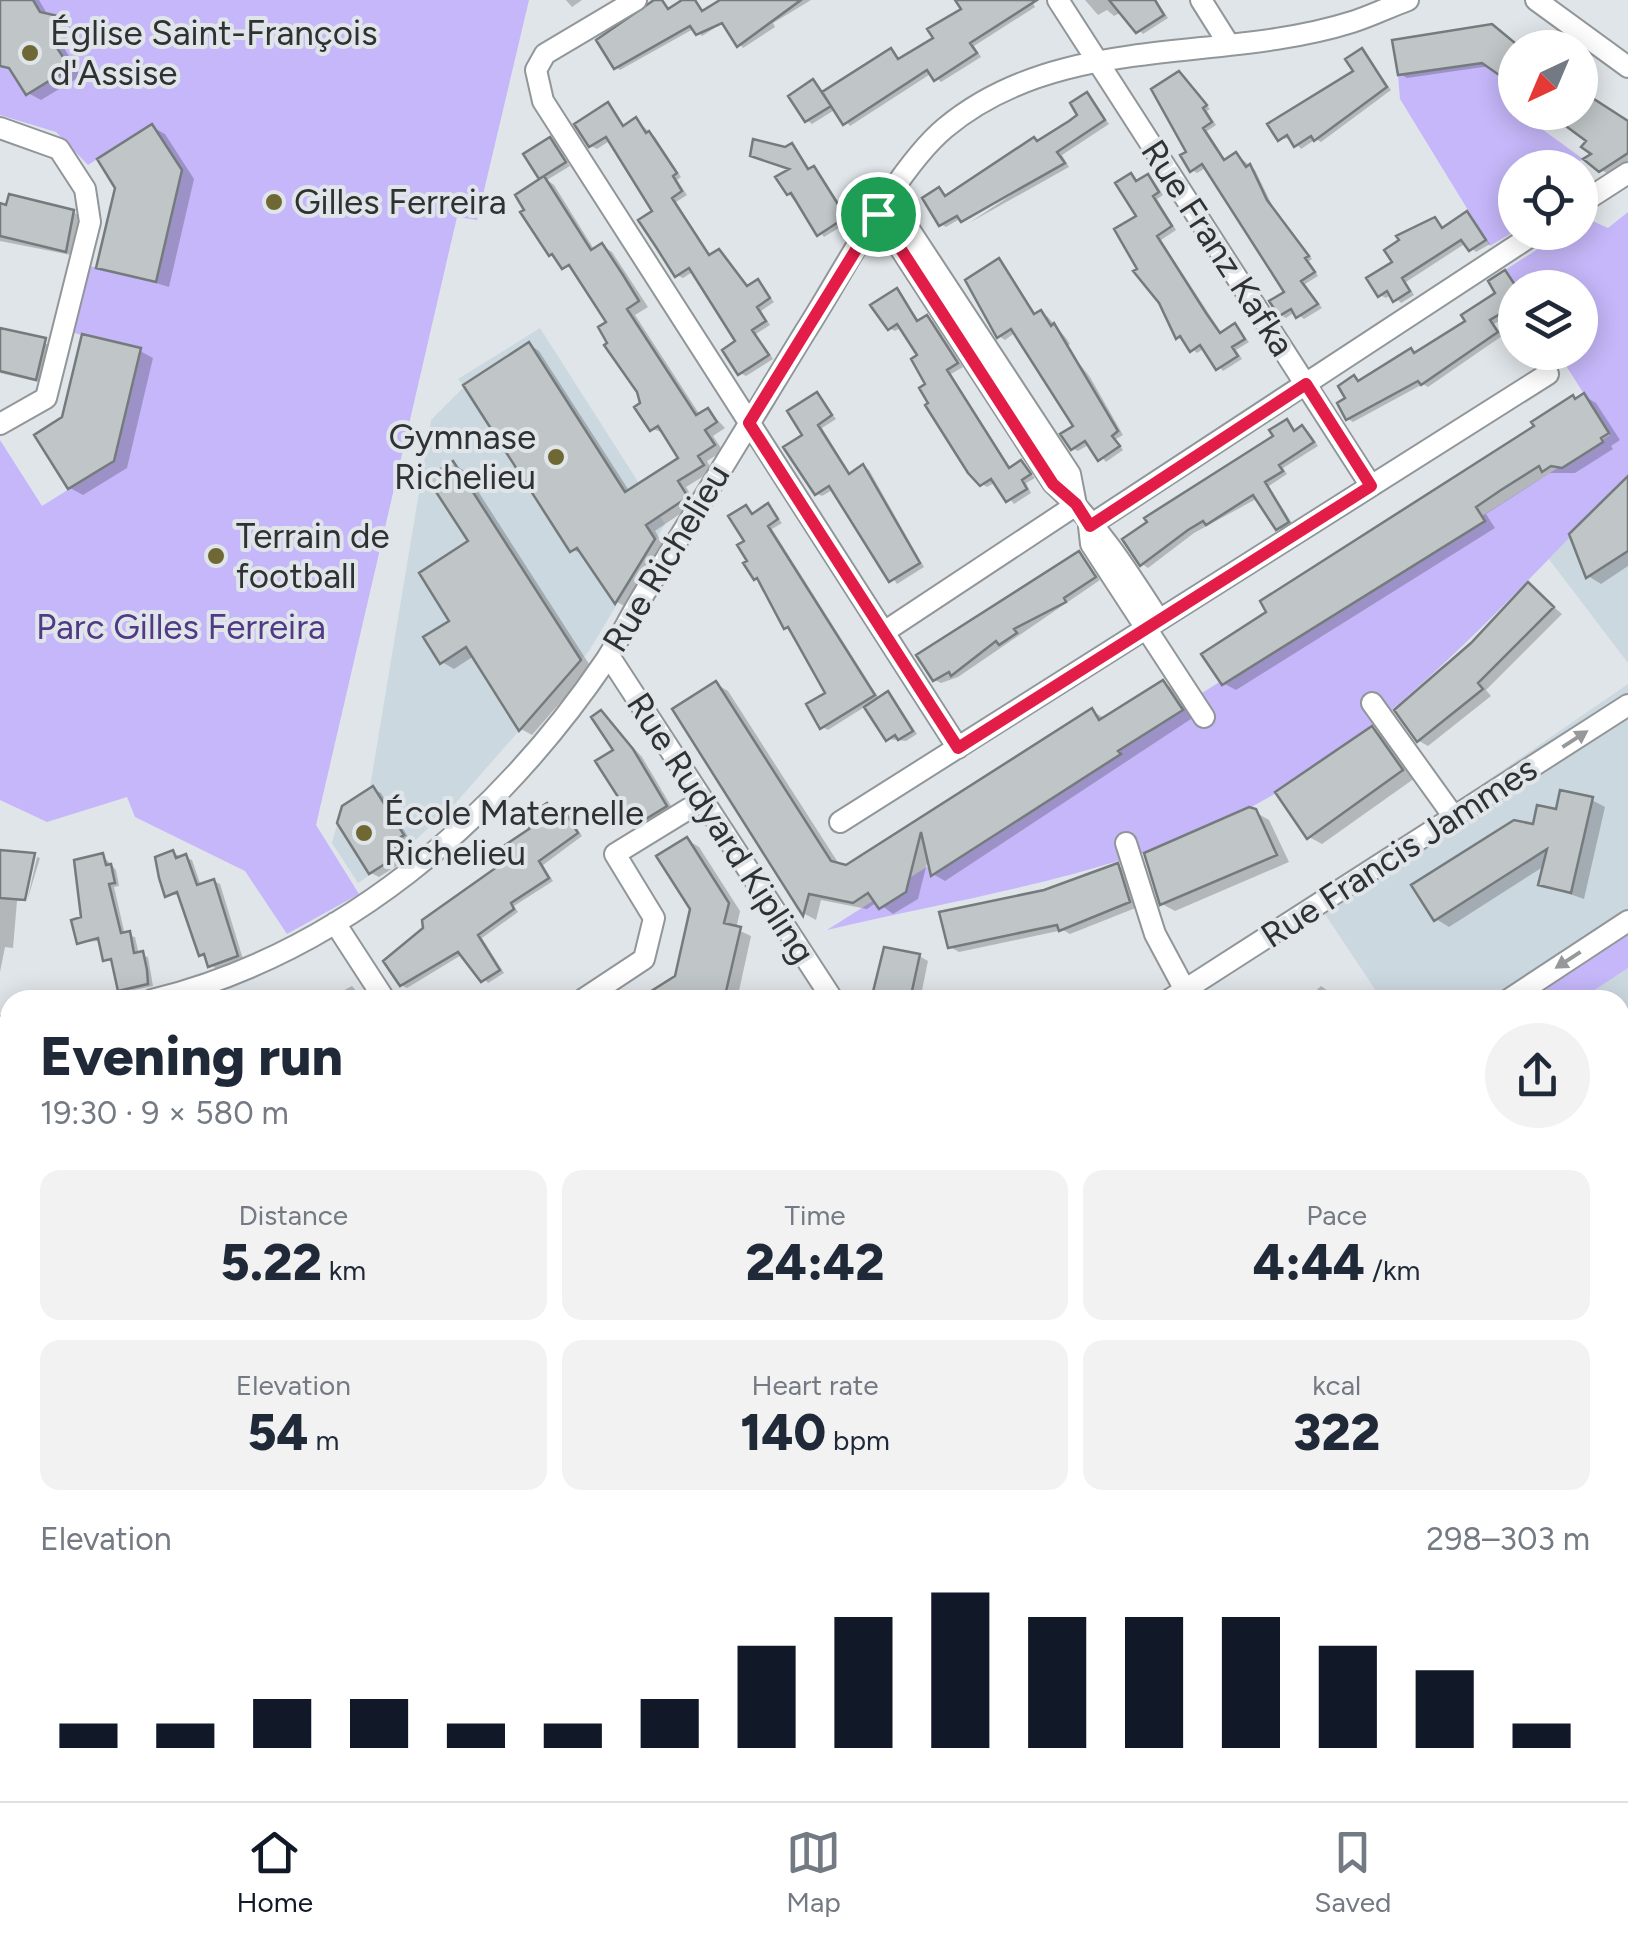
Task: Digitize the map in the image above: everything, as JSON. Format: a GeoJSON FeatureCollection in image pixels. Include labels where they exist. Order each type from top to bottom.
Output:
{"type":"FeatureCollection","features":[{"type":"Feature","properties":{"kind":"street"},"geometry":{"type":"LineString","coordinates":[[636,0],[545,54],[536,70],[542,101],[958,748]]}},
{"type":"Feature","properties":{"kind":"street","name":"Rue Franz Kafka"},"geometry":{"type":"LineString","coordinates":[[1058,0],[1371,486]]}},
{"type":"Feature","properties":{"kind":"street"},"geometry":{"type":"LineString","coordinates":[[1201,0],[1228,43]]}},
{"type":"Feature","properties":{"kind":"street","name":"Rue Richelieu"},"geometry":{"type":"LineString","coordinates":[[181,990],[254,965],[335,923],[401,881],[476,812],[554,727],[609,656],[878,214],[939,132],[962,114],[1014,89],[1097,60],[1350,23],[1408,0]]}},
{"type":"Feature","properties":{"kind":"street"},"geometry":{"type":"LineString","coordinates":[[1536,0],[1628,67]]}},
{"type":"Feature","properties":{"kind":"street"},"geometry":{"type":"LineString","coordinates":[[0,128],[59,149],[84,189],[90,222],[46,398],[0,424]]}},
{"type":"Feature","properties":{"kind":"street"},"geometry":{"type":"LineString","coordinates":[[1598,192],[1628,172]]}},
{"type":"Feature","properties":{"kind":"street"},"geometry":{"type":"LineString","coordinates":[[878,214],[1053,484],[1076,504],[1090,526],[1090,544],[1153,624],[1204,717]]}},
{"type":"Feature","properties":{"kind":"street"},"geometry":{"type":"LineString","coordinates":[[1090,526],[1510,250]]}},
{"type":"Feature","properties":{"kind":"street"},"geometry":{"type":"LineString","coordinates":[[840,822],[1548,374]]}},
{"type":"Feature","properties":{"kind":"street"},"geometry":{"type":"LineString","coordinates":[[884,632],[1076,504]]}},
{"type":"Feature","properties":{"kind":"street","name":"Rue Rudyard Kipling"},"geometry":{"type":"LineString","coordinates":[[609,656],[826,990]]}},
{"type":"Feature","properties":{"kind":"street"},"geometry":{"type":"LineString","coordinates":[[1372,704],[1454,817]]}},
{"type":"Feature","properties":{"kind":"street","name":"Rue Francis Jammes"},"geometry":{"type":"LineString","coordinates":[[1185,990],[1628,705]]}},
{"type":"Feature","properties":{"kind":"street"},"geometry":{"type":"LineString","coordinates":[[597,990],[644,959],[654,918],[614,854],[703,800]]}},
{"type":"Feature","properties":{"kind":"street"},"geometry":{"type":"LineString","coordinates":[[1126,843],[1175,990]]}},
{"type":"Feature","properties":{"kind":"street"},"geometry":{"type":"LineString","coordinates":[[1523,990],[1628,921]]}},
{"type":"Feature","properties":{"kind":"street"},"geometry":{"type":"LineString","coordinates":[[335,923],[379,990]]}},
{"type":"Feature","properties":{"kind":"shaded area"},"geometry":{"type":"Polygon","coordinates":[[[540,328],[665,524],[589,651],[454,805],[399,855],[358,883],[332,843],[342,806],[370,787],[431,420],[464,387],[458,379],[540,328]]]}},
{"type":"Feature","properties":{"kind":"shaded area"},"geometry":{"type":"Polygon","coordinates":[[[1628,477],[1628,663],[1548,558],[1628,477]]]}},
{"type":"Feature","properties":{"kind":"shaded area"},"geometry":{"type":"Polygon","coordinates":[[[1628,684],[1628,990],[1375,990],[1315,899],[1628,684]]]}},
{"type":"Feature","properties":{"kind":"green space","name":"Parc Gilles Ferreira"},"geometry":{"type":"Polygon","coordinates":[[[33,0],[529,0],[477,220],[457,217],[316,825],[359,894],[287,934],[245,871],[135,817],[127,797],[47,822],[0,800],[0,440],[42,506],[114,461],[141,349],[74,333],[90,266],[156,281],[182,170],[152,124],[88,165],[56,132],[0,115],[0,66],[69,68],[52,40],[58,16],[40,12],[33,0]]]}},
{"type":"Feature","properties":{"kind":"green space"},"geometry":{"type":"Polygon","coordinates":[[[1482,63],[1498,74],[1498,130],[1543,130],[1571,150],[1498,150],[1498,241],[1490,246],[1400,99],[1398,75],[1482,63]]]}},
{"type":"Feature","properties":{"kind":"green space"},"geometry":{"type":"Polygon","coordinates":[[[1628,212],[1628,477],[1492,617],[1394,708],[1289,785],[1186,837],[1034,884],[827,930],[1610,435],[1569,370],[1598,370],[1598,270],[1505,270],[1536,250],[1598,250],[1598,223],[1608,228],[1628,212]]]}},
{"type":"Feature","properties":{"kind":"green space"},"geometry":{"type":"Polygon","coordinates":[[[1628,929],[1628,968],[1594,990],[1532,990],[1628,929]]]}},
{"type":"Feature","properties":{"kind":"building","name":"Église Saint-François d'Assise"},"geometry":{"type":"Polygon","coordinates":[[[0,0],[33,0],[40,12],[58,16],[52,40],[70,68],[26,95],[9,68],[0,66],[0,0]]]}},
{"type":"Feature","properties":{"kind":"building"},"geometry":{"type":"Polygon","coordinates":[[[654,0],[662,0],[668,9],[682,0],[695,0],[702,11],[720,0],[801,0],[737,47],[722,23],[696,35],[690,26],[614,69],[596,40],[654,0]]]}},
{"type":"Feature","properties":{"kind":"building"},"geometry":{"type":"Polygon","coordinates":[[[955,0],[1037,0],[970,43],[977,53],[934,81],[927,70],[843,125],[822,92],[891,48],[898,59],[933,38],[927,29],[961,9],[955,0]]]}},
{"type":"Feature","properties":{"kind":"building"},"geometry":{"type":"Polygon","coordinates":[[[1109,0],[1155,0],[1164,15],[1136,33],[1109,0]]]}},
{"type":"Feature","properties":{"kind":"building"},"geometry":{"type":"Polygon","coordinates":[[[1492,24],[1499,30],[1498,74],[1482,63],[1398,75],[1392,40],[1492,24]]]}},
{"type":"Feature","properties":{"kind":"building"},"geometry":{"type":"Polygon","coordinates":[[[1362,48],[1387,87],[1314,141],[1311,136],[1294,147],[1287,135],[1278,141],[1267,124],[1353,71],[1345,59],[1362,48]]]}},
{"type":"Feature","properties":{"kind":"building"},"geometry":{"type":"Polygon","coordinates":[[[1179,71],[1207,105],[1203,108],[1212,122],[1203,128],[1224,160],[1236,152],[1246,167],[1250,164],[1267,200],[1309,256],[1305,258],[1315,272],[1301,281],[1318,304],[1296,318],[1291,309],[1279,316],[1269,301],[1284,292],[1202,164],[1190,172],[1180,155],[1186,152],[1151,89],[1179,71]]]}},
{"type":"Feature","properties":{"kind":"building"},"geometry":{"type":"Polygon","coordinates":[[[813,79],[831,106],[805,122],[788,96],[813,79]]]}},
{"type":"Feature","properties":{"kind":"building"},"geometry":{"type":"Polygon","coordinates":[[[1087,92],[1105,120],[1057,152],[1065,163],[961,222],[957,216],[939,226],[922,198],[939,187],[945,196],[1034,137],[1037,141],[1069,121],[1077,115],[1070,103],[1087,92]]]}},
{"type":"Feature","properties":{"kind":"building"},"geometry":{"type":"Polygon","coordinates":[[[608,102],[623,126],[636,117],[677,173],[673,176],[682,191],[672,198],[709,255],[719,249],[747,286],[758,279],[770,298],[757,307],[766,321],[752,330],[769,355],[738,375],[722,350],[735,341],[689,268],[675,277],[638,220],[652,211],[606,137],[589,147],[574,124],[608,102]]]}},
{"type":"Feature","properties":{"kind":"building"},"geometry":{"type":"Polygon","coordinates":[[[1598,102],[1628,121],[1628,153],[1599,172],[1598,150],[1581,147],[1586,141],[1571,130],[1598,130],[1598,102]]]}},
{"type":"Feature","properties":{"kind":"building"},"geometry":{"type":"Polygon","coordinates":[[[152,124],[182,170],[156,282],[96,268],[115,188],[97,159],[152,124]]]}},
{"type":"Feature","properties":{"kind":"building"},"geometry":{"type":"Polygon","coordinates":[[[550,137],[566,162],[539,179],[523,154],[550,137]]]}},
{"type":"Feature","properties":{"kind":"building"},"geometry":{"type":"Polygon","coordinates":[[[753,139],[785,147],[792,143],[808,169],[814,166],[846,217],[817,236],[791,193],[787,195],[775,177],[789,169],[750,156],[753,139]]]}},
{"type":"Feature","properties":{"kind":"building"},"geometry":{"type":"Polygon","coordinates":[[[1131,173],[1136,181],[1148,174],[1159,192],[1153,196],[1172,226],[1157,236],[1206,313],[1220,333],[1235,323],[1245,339],[1232,347],[1238,356],[1216,370],[1200,345],[1190,352],[1180,336],[1176,339],[1159,303],[1133,271],[1137,269],[1114,229],[1136,216],[1115,183],[1131,173]]]}},
{"type":"Feature","properties":{"kind":"building"},"geometry":{"type":"Polygon","coordinates":[[[544,176],[591,250],[602,243],[623,275],[639,301],[627,309],[696,415],[708,408],[717,422],[705,430],[715,445],[698,456],[704,465],[678,481],[688,497],[646,525],[655,539],[615,604],[577,548],[570,552],[463,385],[529,342],[625,492],[678,458],[658,426],[650,431],[634,407],[640,403],[637,392],[604,345],[607,343],[598,327],[606,322],[569,265],[562,269],[552,254],[549,256],[520,212],[524,210],[515,195],[544,176]]]}},
{"type":"Feature","properties":{"kind":"building"},"geometry":{"type":"Polygon","coordinates":[[[9,194],[74,210],[66,252],[0,236],[0,203],[6,205],[9,194]]]}},
{"type":"Feature","properties":{"kind":"building"},"geometry":{"type":"Polygon","coordinates":[[[1467,211],[1486,240],[1469,251],[1461,240],[1402,278],[1410,291],[1393,302],[1387,291],[1378,297],[1366,278],[1392,262],[1384,250],[1399,240],[1396,236],[1435,217],[1442,228],[1467,211]]]}},
{"type":"Feature","properties":{"kind":"building"},"geometry":{"type":"Polygon","coordinates":[[[999,258],[1034,314],[1041,310],[1051,326],[1054,323],[1118,431],[1112,436],[1120,446],[1098,461],[1085,441],[1071,450],[1060,434],[1073,426],[1011,329],[997,338],[965,280],[999,258]]]}},
{"type":"Feature","properties":{"kind":"building"},"geometry":{"type":"Polygon","coordinates":[[[1498,275],[1498,315],[1490,320],[1498,332],[1421,385],[1418,381],[1346,420],[1337,403],[1345,398],[1338,386],[1354,375],[1358,381],[1411,348],[1414,353],[1465,321],[1461,315],[1495,293],[1488,281],[1498,275]]]}},
{"type":"Feature","properties":{"kind":"building"},"geometry":{"type":"Polygon","coordinates":[[[897,288],[917,321],[927,315],[958,363],[947,370],[1009,468],[1021,460],[1031,474],[1022,480],[1027,489],[1006,502],[991,479],[980,486],[968,473],[925,405],[928,403],[919,388],[925,384],[911,359],[917,355],[897,324],[888,330],[870,305],[897,288]]]}},
{"type":"Feature","properties":{"kind":"building"},"geometry":{"type":"Polygon","coordinates":[[[0,328],[46,338],[36,380],[0,371],[0,328]]]}},
{"type":"Feature","properties":{"kind":"building"},"geometry":{"type":"Polygon","coordinates":[[[82,334],[141,348],[114,461],[68,489],[34,435],[62,417],[82,334]]]}},
{"type":"Feature","properties":{"kind":"building"},"geometry":{"type":"Polygon","coordinates":[[[817,392],[832,415],[818,425],[849,474],[863,464],[920,563],[889,582],[829,486],[815,495],[783,447],[802,435],[787,411],[817,392]]]}},
{"type":"Feature","properties":{"kind":"building"},"geometry":{"type":"Polygon","coordinates":[[[1584,393],[1609,433],[1601,438],[1603,442],[1562,468],[1551,466],[1542,472],[1539,466],[1501,490],[1476,507],[1485,521],[1222,685],[1201,654],[1266,612],[1260,601],[1534,426],[1531,422],[1573,395],[1575,399],[1584,393]]]}},
{"type":"Feature","properties":{"kind":"building"},"geometry":{"type":"Polygon","coordinates":[[[1287,419],[1294,431],[1302,425],[1314,442],[1279,465],[1283,471],[1265,482],[1289,522],[1276,530],[1253,495],[1206,525],[1203,521],[1188,530],[1140,566],[1122,539],[1147,522],[1144,518],[1273,436],[1269,430],[1287,419]]]}},
{"type":"Feature","properties":{"kind":"building"},"geometry":{"type":"Polygon","coordinates":[[[453,461],[581,660],[519,731],[466,647],[440,664],[423,637],[449,621],[419,573],[468,541],[427,478],[453,461]]]}},
{"type":"Feature","properties":{"kind":"building"},"geometry":{"type":"Polygon","coordinates":[[[1628,476],[1628,551],[1586,578],[1569,534],[1628,476]]]}},
{"type":"Feature","properties":{"kind":"building"},"geometry":{"type":"Polygon","coordinates":[[[768,503],[778,519],[768,526],[875,695],[820,729],[806,704],[825,693],[788,627],[784,629],[757,578],[754,580],[743,563],[747,561],[737,545],[744,541],[728,516],[746,505],[752,514],[768,503]]]}},
{"type":"Feature","properties":{"kind":"building"},"geometry":{"type":"Polygon","coordinates":[[[1079,551],[1096,577],[1064,598],[1066,602],[1014,629],[1017,633],[999,645],[996,641],[951,676],[949,672],[933,681],[916,655],[1079,551]]]}},
{"type":"Feature","properties":{"kind":"building"},"geometry":{"type":"Polygon","coordinates":[[[1528,582],[1554,607],[1478,683],[1483,689],[1417,742],[1394,710],[1471,643],[1528,582]]]}},
{"type":"Feature","properties":{"kind":"building"},"geometry":{"type":"Polygon","coordinates":[[[1163,680],[1183,710],[1118,751],[1121,754],[931,876],[921,832],[906,892],[879,909],[868,893],[853,903],[809,894],[803,916],[672,709],[716,681],[831,861],[846,865],[1092,708],[1099,720],[1163,680]]]}},
{"type":"Feature","properties":{"kind":"building"},"geometry":{"type":"Polygon","coordinates":[[[888,691],[913,731],[898,740],[895,735],[886,741],[864,707],[888,691]]]}},
{"type":"Feature","properties":{"kind":"building"},"geometry":{"type":"Polygon","coordinates":[[[601,710],[633,749],[667,806],[636,825],[595,761],[613,750],[591,717],[601,710]]]}},
{"type":"Feature","properties":{"kind":"building"},"geometry":{"type":"Polygon","coordinates":[[[1372,726],[1403,770],[1307,839],[1275,792],[1372,726]]]}},
{"type":"Feature","properties":{"kind":"building","name":"École Maternelle Richelieu"},"geometry":{"type":"Polygon","coordinates":[[[373,786],[404,835],[391,843],[399,855],[369,874],[337,823],[342,806],[373,786]]]}},
{"type":"Feature","properties":{"kind":"building"},"geometry":{"type":"Polygon","coordinates":[[[1560,790],[1593,797],[1571,893],[1538,885],[1547,849],[1434,921],[1411,885],[1514,820],[1533,824],[1537,805],[1556,809],[1560,790]]]}},
{"type":"Feature","properties":{"kind":"building"},"geometry":{"type":"Polygon","coordinates":[[[547,803],[556,815],[564,810],[578,833],[539,861],[549,878],[511,903],[514,909],[478,935],[500,970],[481,982],[458,952],[400,986],[383,961],[423,928],[422,920],[497,867],[490,855],[529,829],[522,820],[547,803]]]}},
{"type":"Feature","properties":{"kind":"building"},"geometry":{"type":"Polygon","coordinates":[[[1249,807],[1256,809],[1277,855],[1160,905],[1144,853],[1249,807]]]}},
{"type":"Feature","properties":{"kind":"building"},"geometry":{"type":"Polygon","coordinates":[[[687,837],[729,903],[724,923],[741,927],[726,990],[653,990],[675,976],[690,909],[656,856],[687,837]]]}},
{"type":"Feature","properties":{"kind":"building"},"geometry":{"type":"Polygon","coordinates":[[[0,850],[35,853],[25,900],[0,898],[0,850]]]}},
{"type":"Feature","properties":{"kind":"building"},"geometry":{"type":"Polygon","coordinates":[[[173,850],[176,858],[186,854],[197,885],[214,879],[238,956],[208,967],[204,954],[199,956],[177,892],[165,897],[159,878],[155,857],[173,850]]]}},
{"type":"Feature","properties":{"kind":"building"},"geometry":{"type":"Polygon","coordinates":[[[103,853],[106,865],[111,864],[115,883],[109,884],[121,933],[130,931],[134,953],[143,951],[148,984],[118,990],[111,959],[103,961],[98,938],[77,944],[71,920],[81,917],[74,860],[103,853]]]}},
{"type":"Feature","properties":{"kind":"building"},"geometry":{"type":"Polygon","coordinates":[[[1118,863],[1130,902],[1059,931],[1057,925],[948,948],[939,912],[1044,890],[1118,863]]]}},
{"type":"Feature","properties":{"kind":"building"},"geometry":{"type":"Polygon","coordinates":[[[884,947],[920,954],[912,990],[873,990],[884,947]]]}},
{"type":"Feature","properties":{"kind":"place","name":"Église Saint-François d'Assise"},"geometry":{"type":"Point","coordinates":[30,53]}},
{"type":"Feature","properties":{"kind":"place","name":"Gilles Ferreira"},"geometry":{"type":"Point","coordinates":[274,202]}},
{"type":"Feature","properties":{"kind":"place","name":"Gymnase Richelieu"},"geometry":{"type":"Point","coordinates":[556,457]}},
{"type":"Feature","properties":{"kind":"place","name":"Terrain de football"},"geometry":{"type":"Point","coordinates":[216,556]}},
{"type":"Feature","properties":{"kind":"place","name":"École Maternelle Richelieu"},"geometry":{"type":"Point","coordinates":[364,833]}},
{"type":"Feature","properties":{"kind":"route"},"geometry":{"type":"LineString","coordinates":[[878,214],[1053,484],[1076,504],[1090,526],[1306,384],[1371,486],[958,748],[749,423],[878,214]]}}]}
